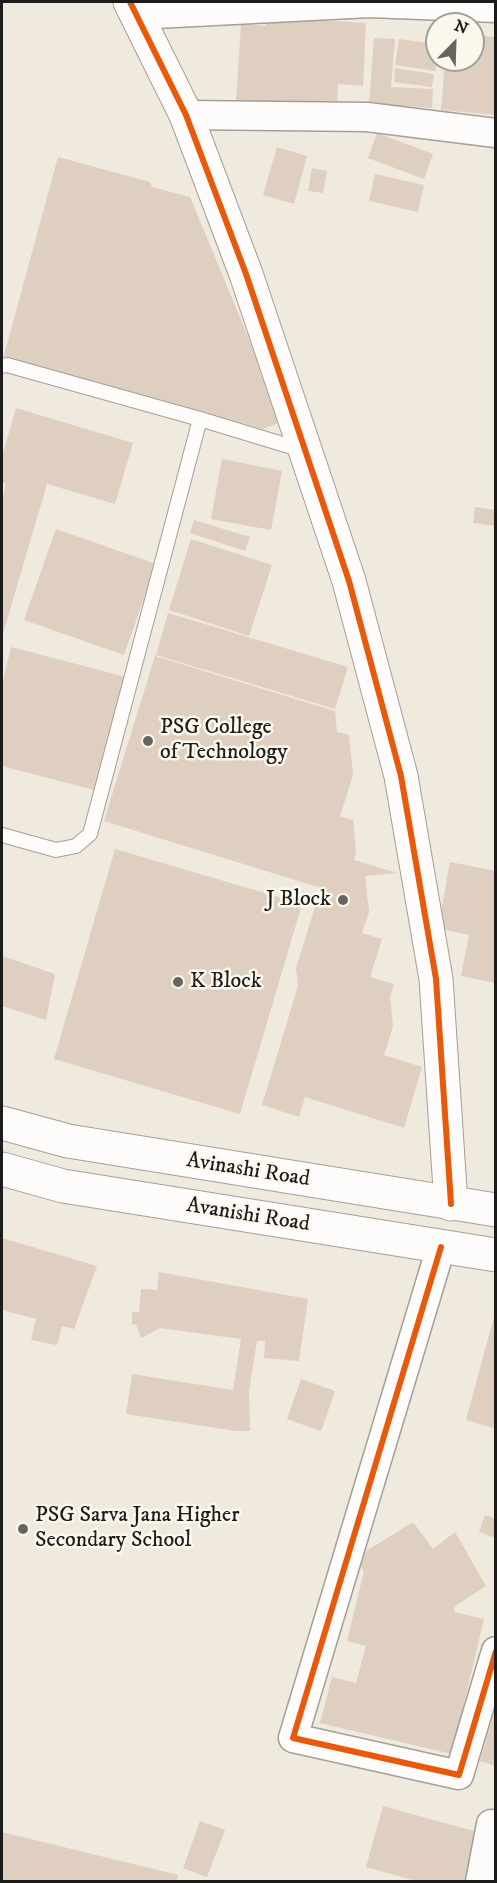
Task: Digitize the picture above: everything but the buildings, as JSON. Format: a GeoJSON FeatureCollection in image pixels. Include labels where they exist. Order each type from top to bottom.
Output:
{"type":"FeatureCollection","features":[{"type":"Feature","properties":{"kind":"street"},"geometry":{"type":"LineString","coordinates":[[452,1204],[436,979],[401,776],[348,581],[246,274],[186,115],[133,8],[370,3],[495,8]]}},
{"type":"Feature","properties":{"kind":"street"},"geometry":{"type":"LineString","coordinates":[[186,115],[367,117],[495,133]]}},
{"type":"Feature","properties":{"kind":"street","name":"Avinashi Road"},"geometry":{"type":"LineString","coordinates":[[2,1123],[68,1141],[495,1210]]}},
{"type":"Feature","properties":{"kind":"street","name":"Avanishi Road"},"geometry":{"type":"LineString","coordinates":[[2,1169],[63,1186],[495,1255]]}},
{"type":"Feature","properties":{"kind":"street"},"geometry":{"type":"LineString","coordinates":[[441,1247],[293,1738],[459,1775],[495,1651]]}},
{"type":"Feature","properties":{"kind":"street"},"geometry":{"type":"LineString","coordinates":[[480,1881],[491,1824]]}},
{"type":"Feature","properties":{"kind":"lane"},"geometry":{"type":"LineString","coordinates":[[2,366],[200,419],[305,451]]}},
{"type":"Feature","properties":{"kind":"lane"},"geometry":{"type":"LineString","coordinates":[[2,835],[56,850],[75,846],[90,834],[200,419]]}},
{"type":"Feature","properties":{"kind":"cycle path"},"geometry":{"type":"LineString","coordinates":[[130,2],[186,115],[246,274],[349,581],[401,776],[436,979],[451,1204]]}},
{"type":"Feature","properties":{"kind":"cycle path"},"geometry":{"type":"LineString","coordinates":[[441,1247],[293,1738],[459,1775],[496,1651]]}},
{"type":"Feature","properties":{"kind":"place","name":"PSG College of Technology"},"geometry":{"type":"Point","coordinates":[148,741]}},
{"type":"Feature","properties":{"kind":"place","name":"J Block"},"geometry":{"type":"Point","coordinates":[343,900]}},
{"type":"Feature","properties":{"kind":"place","name":"K Block"},"geometry":{"type":"Point","coordinates":[178,982]}},
{"type":"Feature","properties":{"kind":"place","name":"PSG Sarva Jana Higher Secondary School"},"geometry":{"type":"Point","coordinates":[23,1529]}}]}
